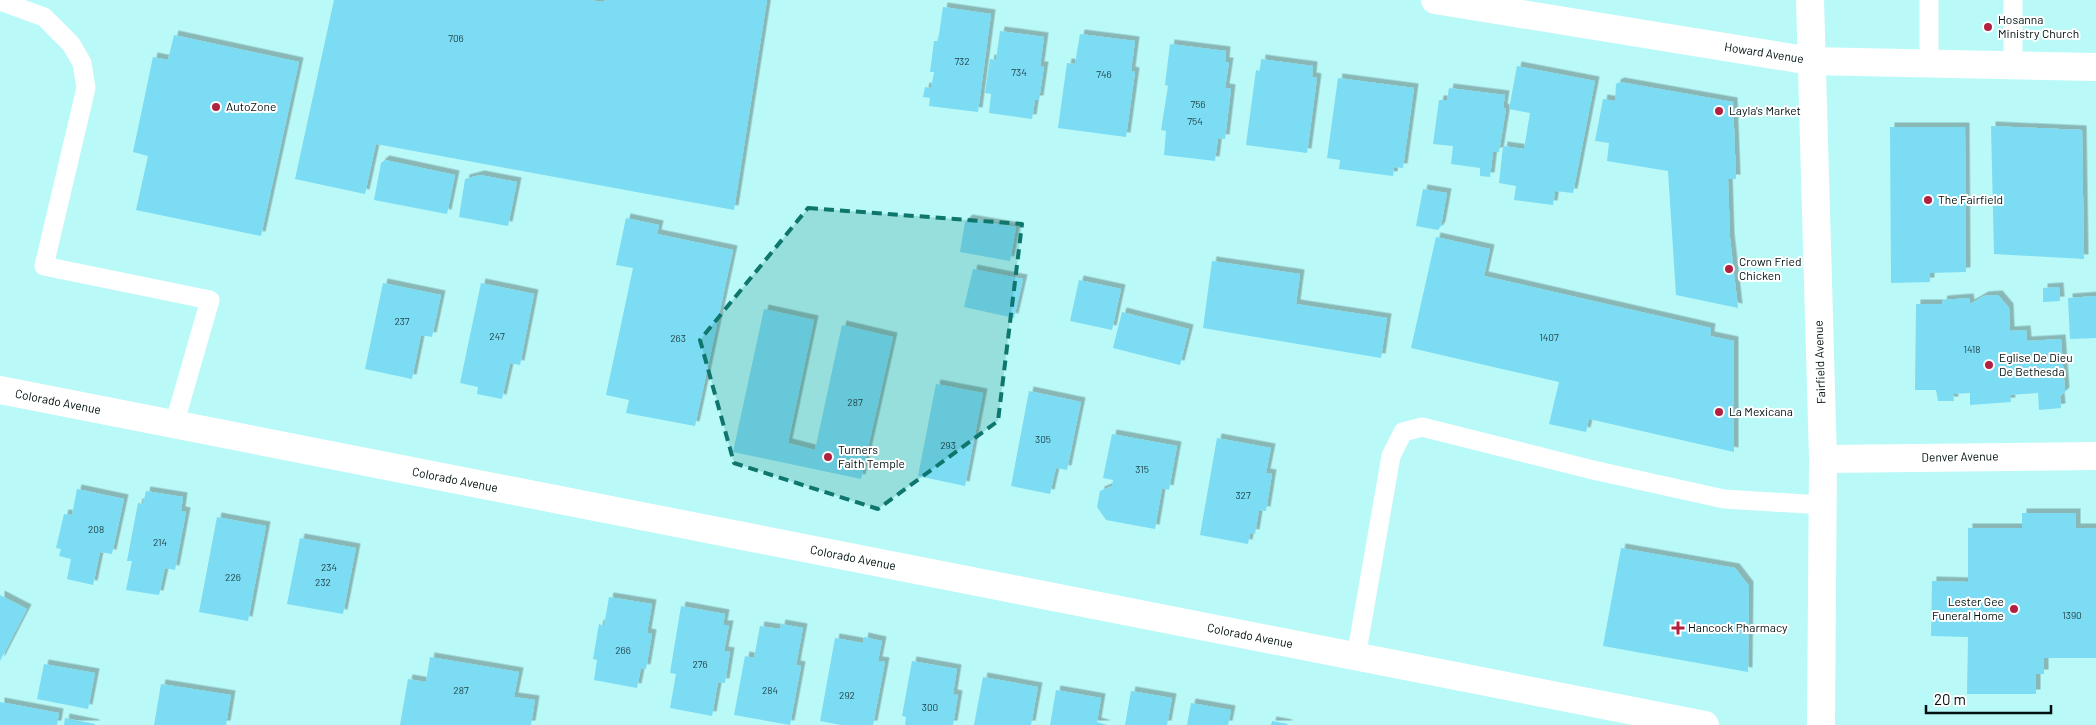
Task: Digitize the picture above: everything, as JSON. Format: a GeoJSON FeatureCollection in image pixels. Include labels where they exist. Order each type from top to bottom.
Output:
{"type":"FeatureCollection","features":[{"type":"Feature","properties":{"kind":"street","name":"Howard Avenue"},"geometry":{"type":"LineString","coordinates":[[1435,0],[1811,61],[2096,67]]}},
{"type":"Feature","properties":{"kind":"street","name":"Fairfield Avenue"},"geometry":{"type":"LineString","coordinates":[[1810,0],[1823,460],[1821,725]]}},
{"type":"Feature","properties":{"kind":"street","name":"Colorado Avenue"},"geometry":{"type":"LineString","coordinates":[[0,390],[1706,725]]}},
{"type":"Feature","properties":{"kind":"street","name":"Denver Avenue"},"geometry":{"type":"LineString","coordinates":[[1823,460],[2096,456]]}},
{"type":"Feature","properties":{"kind":"lane"},"geometry":{"type":"LineString","coordinates":[[1929,0],[1930,64]]}},
{"type":"Feature","properties":{"kind":"lane"},"geometry":{"type":"LineString","coordinates":[[2013,0],[2013,65]]}},
{"type":"Feature","properties":{"kind":"lane"},"geometry":{"type":"LineString","coordinates":[[0,1],[44,17],[71,44],[82,63],[86,88],[44,266],[210,300],[174,425]]}},
{"type":"Feature","properties":{"kind":"lane"},"geometry":{"type":"LineString","coordinates":[[1356,657],[1391,456],[1403,432],[1422,428],[1593,470],[1724,499],[1823,504]]}},
{"type":"Feature","properties":{"kind":"highlighted area"},"geometry":{"type":"Polygon","coordinates":[[[808,208],[1022,224],[998,421],[878,509],[734,463],[700,340],[808,208]]]}},
{"type":"Feature","properties":{"kind":"building"},"geometry":{"type":"Polygon","coordinates":[[[334,0],[588,0],[604,2],[605,0],[767,0],[734,210],[376,144],[365,194],[295,179],[334,0]]]}},
{"type":"Feature","properties":{"kind":"building"},"geometry":{"type":"Polygon","coordinates":[[[943,7],[991,14],[978,112],[929,106],[930,98],[923,97],[925,87],[931,88],[934,72],[930,72],[934,41],[938,41],[943,7]]]}},
{"type":"Feature","properties":{"kind":"building"},"geometry":{"type":"Polygon","coordinates":[[[1000,31],[1044,37],[1040,66],[1044,66],[1039,100],[1035,100],[1032,119],[989,113],[991,94],[985,93],[990,59],[996,60],[1000,31]]]}},
{"type":"Feature","properties":{"kind":"building"},"geometry":{"type":"Polygon","coordinates":[[[1080,34],[1135,41],[1131,71],[1135,72],[1126,137],[1058,128],[1067,63],[1075,64],[1080,34]]]}},
{"type":"Feature","properties":{"kind":"building","name":"AutoZone"},"geometry":{"type":"Polygon","coordinates":[[[174,35],[299,62],[261,236],[136,210],[148,156],[133,152],[153,57],[168,60],[174,35]]]}},
{"type":"Feature","properties":{"kind":"building"},"geometry":{"type":"Polygon","coordinates":[[[1170,44],[1226,51],[1225,62],[1229,62],[1225,88],[1231,89],[1225,139],[1218,138],[1215,161],[1164,155],[1166,131],[1161,130],[1168,86],[1165,85],[1170,44]]]}},
{"type":"Feature","properties":{"kind":"building"},"geometry":{"type":"Polygon","coordinates":[[[1261,59],[1313,66],[1312,77],[1317,78],[1307,153],[1246,145],[1256,70],[1260,71],[1261,59]]]}},
{"type":"Feature","properties":{"kind":"building"},"geometry":{"type":"Polygon","coordinates":[[[1517,66],[1595,81],[1573,193],[1555,191],[1553,205],[1514,200],[1516,186],[1499,183],[1503,146],[1524,149],[1530,113],[1509,109],[1517,66]]]}},
{"type":"Feature","properties":{"kind":"building"},"geometry":{"type":"Polygon","coordinates":[[[1338,78],[1414,88],[1403,168],[1394,167],[1393,176],[1339,169],[1340,160],[1327,158],[1338,78]]]}},
{"type":"Feature","properties":{"kind":"building"},"geometry":{"type":"Polygon","coordinates":[[[1620,82],[1733,102],[1736,179],[1728,179],[1730,238],[1738,308],[1676,295],[1668,171],[1607,161],[1609,143],[1595,141],[1603,99],[1615,101],[1616,84],[1620,82]]]}},
{"type":"Feature","properties":{"kind":"building"},"geometry":{"type":"Polygon","coordinates":[[[1449,88],[1505,95],[1503,108],[1506,109],[1499,152],[1493,152],[1490,177],[1480,176],[1480,168],[1451,164],[1453,146],[1433,144],[1439,100],[1447,100],[1449,88]]]}},
{"type":"Feature","properties":{"kind":"building"},"geometry":{"type":"Polygon","coordinates":[[[1991,126],[2082,130],[2084,259],[1994,254],[1991,126]]]}},
{"type":"Feature","properties":{"kind":"building","name":"The Fairfield"},"geometry":{"type":"Polygon","coordinates":[[[1890,127],[1965,127],[1966,272],[1930,273],[1930,282],[1891,283],[1890,127]]]}},
{"type":"Feature","properties":{"kind":"building"},"geometry":{"type":"Polygon","coordinates":[[[385,160],[455,175],[447,214],[374,200],[381,163],[385,160]]]}},
{"type":"Feature","properties":{"kind":"building"},"geometry":{"type":"Polygon","coordinates":[[[480,175],[517,182],[508,226],[459,217],[465,179],[480,175]]]}},
{"type":"Feature","properties":{"kind":"building"},"geometry":{"type":"Polygon","coordinates":[[[1423,189],[1447,193],[1441,226],[1438,230],[1416,226],[1423,189]]]}},
{"type":"Feature","properties":{"kind":"building"},"geometry":{"type":"Polygon","coordinates":[[[626,218],[659,225],[657,234],[733,250],[695,426],[626,413],[629,400],[606,395],[633,268],[616,265],[626,218]]]}},
{"type":"Feature","properties":{"kind":"building"},"geometry":{"type":"Polygon","coordinates":[[[968,219],[1016,227],[1010,261],[960,252],[965,222],[968,219]]]}},
{"type":"Feature","properties":{"kind":"building"},"geometry":{"type":"Polygon","coordinates":[[[1436,237],[1490,249],[1484,276],[1711,328],[1710,336],[1734,341],[1734,452],[1589,419],[1586,432],[1549,424],[1559,382],[1411,348],[1436,237]]]}},
{"type":"Feature","properties":{"kind":"building"},"geometry":{"type":"Polygon","coordinates":[[[1212,261],[1300,274],[1296,304],[1387,318],[1381,358],[1203,328],[1212,261]]]}},
{"type":"Feature","properties":{"kind":"building"},"geometry":{"type":"Polygon","coordinates":[[[973,269],[1023,279],[1014,318],[964,307],[973,269]]]}},
{"type":"Feature","properties":{"kind":"building"},"geometry":{"type":"Polygon","coordinates":[[[1079,280],[1121,289],[1112,330],[1070,321],[1079,280]]]}},
{"type":"Feature","properties":{"kind":"building"},"geometry":{"type":"Polygon","coordinates":[[[383,283],[441,295],[432,337],[421,335],[412,379],[365,369],[383,283]]]}},
{"type":"Feature","properties":{"kind":"building"},"geometry":{"type":"Polygon","coordinates":[[[481,283],[534,294],[520,365],[510,363],[502,399],[477,394],[478,387],[460,383],[481,283]]]}},
{"type":"Feature","properties":{"kind":"building"},"geometry":{"type":"Polygon","coordinates":[[[2059,287],[2060,301],[2043,302],[2043,288],[2059,287]]]}},
{"type":"Feature","properties":{"kind":"building","name":"Eglise De Dieu De Bethesda"},"geometry":{"type":"Polygon","coordinates":[[[1998,295],[2009,308],[2010,331],[2026,330],[2027,341],[2061,339],[2065,392],[2060,396],[2061,408],[2039,410],[2038,393],[2010,395],[2011,402],[1970,405],[1970,393],[1953,394],[1954,401],[1938,401],[1936,390],[1915,390],[1916,304],[1942,304],[1943,300],[1969,298],[1970,304],[1984,296],[1998,295]]]}},
{"type":"Feature","properties":{"kind":"building"},"geometry":{"type":"Polygon","coordinates":[[[2096,296],[2096,338],[2070,339],[2068,298],[2096,296]]]}},
{"type":"Feature","properties":{"kind":"building"},"geometry":{"type":"Polygon","coordinates":[[[764,309],[814,320],[788,443],[815,450],[842,325],[893,337],[861,479],[733,452],[764,309]]]}},
{"type":"Feature","properties":{"kind":"building"},"geometry":{"type":"Polygon","coordinates":[[[1122,312],[1189,329],[1180,365],[1113,348],[1122,312]]]}},
{"type":"Feature","properties":{"kind":"building"},"geometry":{"type":"Polygon","coordinates":[[[936,384],[983,393],[965,486],[918,476],[936,384]]]}},
{"type":"Feature","properties":{"kind":"building"},"geometry":{"type":"Polygon","coordinates":[[[1029,391],[1081,402],[1067,470],[1056,468],[1050,494],[1011,486],[1029,391]]]}},
{"type":"Feature","properties":{"kind":"building"},"geometry":{"type":"Polygon","coordinates":[[[1112,434],[1177,446],[1169,490],[1162,488],[1155,529],[1106,520],[1097,507],[1100,491],[1112,486],[1113,480],[1103,478],[1112,434]]]}},
{"type":"Feature","properties":{"kind":"building"},"geometry":{"type":"Polygon","coordinates":[[[1217,438],[1271,448],[1266,473],[1272,474],[1266,511],[1259,510],[1255,534],[1250,533],[1248,544],[1200,535],[1217,438]]]}},
{"type":"Feature","properties":{"kind":"building"},"geometry":{"type":"Polygon","coordinates":[[[77,489],[124,499],[112,554],[100,552],[93,585],[67,579],[71,559],[59,556],[61,549],[56,548],[64,514],[72,515],[77,489]]]}},
{"type":"Feature","properties":{"kind":"building"},"geometry":{"type":"Polygon","coordinates":[[[146,491],[183,497],[181,511],[186,512],[175,570],[165,568],[159,595],[126,590],[132,561],[127,561],[138,503],[143,504],[146,491]]]}},
{"type":"Feature","properties":{"kind":"building","name":"Lester Gee Funeral Home"},"geometry":{"type":"Polygon","coordinates":[[[2022,513],[2076,513],[2076,528],[2096,528],[2096,658],[2044,658],[2044,674],[2036,674],[2036,694],[1967,694],[1968,637],[1931,636],[1932,581],[1968,582],[1968,528],[2022,528],[2022,513]]]}},
{"type":"Feature","properties":{"kind":"building"},"geometry":{"type":"Polygon","coordinates":[[[217,517],[266,526],[248,621],[199,612],[217,517]]]}},
{"type":"Feature","properties":{"kind":"building"},"geometry":{"type":"Polygon","coordinates":[[[300,538],[356,548],[343,614],[287,604],[300,538]]]}},
{"type":"Feature","properties":{"kind":"building","name":"Hancock Pharmacy"},"geometry":{"type":"Polygon","coordinates":[[[1621,548],[1735,568],[1749,586],[1748,672],[1603,646],[1621,548]]]}},
{"type":"Feature","properties":{"kind":"building"},"geometry":{"type":"Polygon","coordinates":[[[0,595],[27,609],[0,661],[0,595]]]}},
{"type":"Feature","properties":{"kind":"building"},"geometry":{"type":"Polygon","coordinates":[[[609,597],[652,604],[647,633],[652,634],[646,669],[641,668],[637,688],[594,680],[597,660],[593,659],[599,624],[604,626],[609,597]]]}},
{"type":"Feature","properties":{"kind":"building"},"geometry":{"type":"Polygon","coordinates":[[[681,606],[725,614],[723,625],[729,625],[724,651],[730,652],[725,683],[718,682],[712,716],[670,708],[676,674],[670,673],[681,606]]]}},
{"type":"Feature","properties":{"kind":"building"},"geometry":{"type":"Polygon","coordinates":[[[781,624],[803,628],[796,665],[801,666],[790,725],[734,715],[745,656],[754,658],[760,626],[780,629],[781,624]]]}},
{"type":"Feature","properties":{"kind":"building"},"geometry":{"type":"Polygon","coordinates":[[[864,637],[882,641],[878,661],[885,662],[873,725],[841,725],[820,721],[835,638],[863,643],[864,637]]]}},
{"type":"Feature","properties":{"kind":"building"},"geometry":{"type":"Polygon","coordinates":[[[430,657],[519,672],[514,697],[535,700],[531,725],[400,725],[408,679],[426,682],[430,657]]]}},
{"type":"Feature","properties":{"kind":"building"},"geometry":{"type":"Polygon","coordinates":[[[912,661],[957,669],[953,694],[958,695],[953,725],[905,725],[906,717],[902,716],[912,661]]]}},
{"type":"Feature","properties":{"kind":"building"},"geometry":{"type":"Polygon","coordinates":[[[44,664],[95,673],[88,709],[37,699],[44,664]]]}},
{"type":"Feature","properties":{"kind":"building"},"geometry":{"type":"Polygon","coordinates":[[[983,677],[1038,687],[1031,725],[974,725],[983,677]]]}},
{"type":"Feature","properties":{"kind":"building"},"geometry":{"type":"Polygon","coordinates":[[[161,684],[231,695],[226,725],[154,725],[161,684]]]}},
{"type":"Feature","properties":{"kind":"building"},"geometry":{"type":"Polygon","coordinates":[[[1056,690],[1101,698],[1097,722],[1107,725],[1050,725],[1056,690]]]}},
{"type":"Feature","properties":{"kind":"building"},"geometry":{"type":"Polygon","coordinates":[[[1131,691],[1172,698],[1167,725],[1125,725],[1131,691]]]}},
{"type":"Feature","properties":{"kind":"building"},"geometry":{"type":"Polygon","coordinates":[[[0,702],[59,713],[57,725],[0,725],[0,702]]]}},
{"type":"Feature","properties":{"kind":"building"},"geometry":{"type":"Polygon","coordinates":[[[1191,703],[1231,710],[1228,725],[1187,725],[1191,703]]]}},
{"type":"Feature","properties":{"kind":"building"},"geometry":{"type":"Polygon","coordinates":[[[65,718],[95,724],[95,725],[64,725],[65,718]]]}},
{"type":"Feature","properties":{"kind":"building"},"geometry":{"type":"Polygon","coordinates":[[[1272,721],[1288,724],[1271,725],[1272,721]]]}},
{"type":"Feature","properties":{"kind":"place","name":"Hosanna Ministry Church"},"geometry":{"type":"Point","coordinates":[1988,27]}},
{"type":"Feature","properties":{"kind":"place","name":"AutoZone"},"geometry":{"type":"Point","coordinates":[216,107]}},
{"type":"Feature","properties":{"kind":"place","name":"Layla's Market"},"geometry":{"type":"Point","coordinates":[1719,111]}},
{"type":"Feature","properties":{"kind":"place","name":"The Fairfield"},"geometry":{"type":"Point","coordinates":[1928,200]}},
{"type":"Feature","properties":{"kind":"place","name":"Crown Fried Chicken"},"geometry":{"type":"Point","coordinates":[1729,269]}},
{"type":"Feature","properties":{"kind":"place","name":"Eglise De Dieu De Bethesda"},"geometry":{"type":"Point","coordinates":[1989,365]}},
{"type":"Feature","properties":{"kind":"place","name":"La Mexicana"},"geometry":{"type":"Point","coordinates":[1719,412]}},
{"type":"Feature","properties":{"kind":"place","name":"Turners Faith Temple"},"geometry":{"type":"Point","coordinates":[828,457]}},
{"type":"Feature","properties":{"kind":"place","name":"Lester Gee Funeral Home"},"geometry":{"type":"Point","coordinates":[2014,609]}},
{"type":"Feature","properties":{"kind":"place","name":"Hancock Pharmacy"},"geometry":{"type":"Point","coordinates":[1678,628]}}]}
